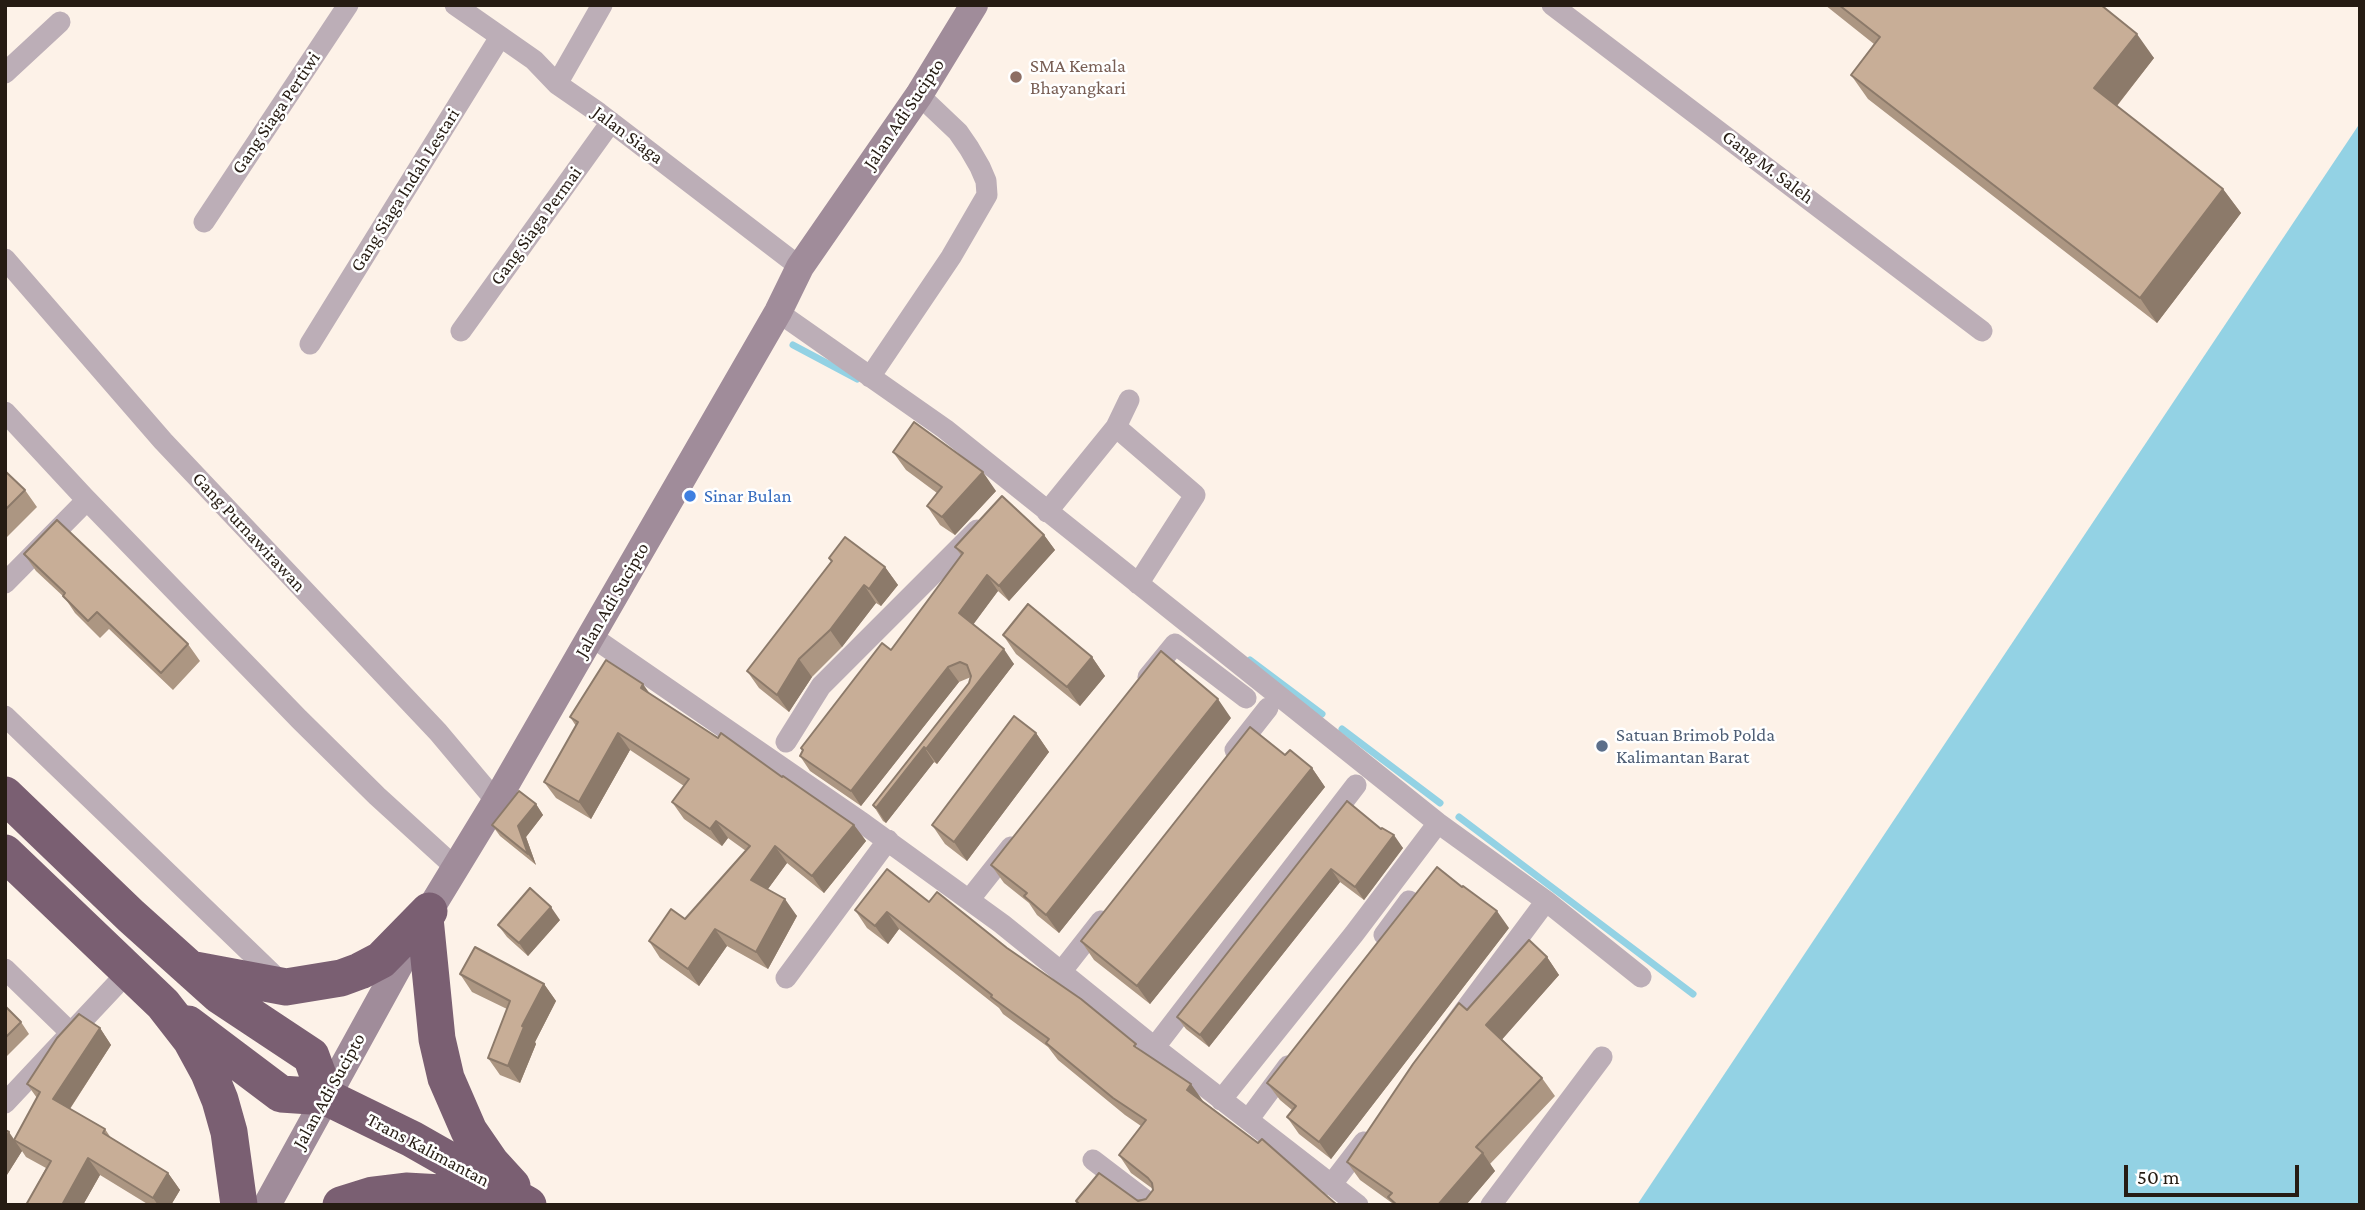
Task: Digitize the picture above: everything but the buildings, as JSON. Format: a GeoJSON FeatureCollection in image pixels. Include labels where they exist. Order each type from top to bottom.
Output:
{"type":"FeatureCollection","features":[{"type":"Feature","properties":{"kind":"highway"},"geometry":{"type":"LineString","coordinates":[[5,795],[131,916],[219,995],[311,1056],[326,1097],[282,1094],[163,1004],[5,853]]}},
{"type":"Feature","properties":{"kind":"highway"},"geometry":{"type":"LineString","coordinates":[[190,969],[286,987],[341,978],[381,960],[427,915]]}},
{"type":"Feature","properties":{"kind":"highway"},"geometry":{"type":"LineString","coordinates":[[427,915],[437,1039],[446,1078],[469,1131],[491,1163],[527,1205]]}},
{"type":"Feature","properties":{"kind":"highway"},"geometry":{"type":"LineString","coordinates":[[163,1004],[191,1040],[220,1100],[229,1132],[239,1205]]}},
{"type":"Feature","properties":{"kind":"highway","name":"Trans Kalimantan"},"geometry":{"type":"LineString","coordinates":[[326,1097],[412,1139],[527,1205]]}},
{"type":"Feature","properties":{"kind":"highway"},"geometry":{"type":"LineString","coordinates":[[341,1205],[373,1195],[417,1191],[477,1195],[527,1205]]}},
{"type":"Feature","properties":{"kind":"main road","name":"Jalan Adi Sucipto"},"geometry":{"type":"LineString","coordinates":[[267,1205],[427,915],[778,312],[800,267],[919,95],[974,5]]}},
{"type":"Feature","properties":{"kind":"street","name":"Gang Siaga Pertiwi"},"geometry":{"type":"LineString","coordinates":[[204,222],[348,5]]}},
{"type":"Feature","properties":{"kind":"street","name":"Jalan Siaga"},"geometry":{"type":"LineString","coordinates":[[455,5],[534,60],[557,84],[611,122],[800,267]]}},
{"type":"Feature","properties":{"kind":"street"},"geometry":{"type":"LineString","coordinates":[[557,84],[602,5]]}},
{"type":"Feature","properties":{"kind":"street","name":"Gang M. Saleh"},"geometry":{"type":"LineString","coordinates":[[1552,5],[1982,331]]}},
{"type":"Feature","properties":{"kind":"street"},"geometry":{"type":"LineString","coordinates":[[5,72],[60,22]]}},
{"type":"Feature","properties":{"kind":"street","name":"Gang Siaga Indah Lestari"},"geometry":{"type":"LineString","coordinates":[[310,344],[500,37]]}},
{"type":"Feature","properties":{"kind":"street"},"geometry":{"type":"LineString","coordinates":[[870,377],[951,257],[987,195],[981,167],[964,140],[919,95]]}},
{"type":"Feature","properties":{"kind":"street","name":"Gang Siaga Permai"},"geometry":{"type":"LineString","coordinates":[[461,331],[611,122]]}},
{"type":"Feature","properties":{"kind":"street","name":"Gang Purnawirawan"},"geometry":{"type":"LineString","coordinates":[[5,259],[163,441],[438,732],[496,800]]}},
{"type":"Feature","properties":{"kind":"street"},"geometry":{"type":"LineString","coordinates":[[778,312],[945,429],[1013,493],[1047,512],[1438,823],[1546,901],[1641,977]]}},
{"type":"Feature","properties":{"kind":"street"},"geometry":{"type":"LineString","coordinates":[[1047,512],[1116,427],[1129,400]]}},
{"type":"Feature","properties":{"kind":"street"},"geometry":{"type":"LineString","coordinates":[[5,412],[299,719],[377,796],[456,868]]}},
{"type":"Feature","properties":{"kind":"street"},"geometry":{"type":"LineString","coordinates":[[1116,427],[1195,495],[1138,584]]}},
{"type":"Feature","properties":{"kind":"street"},"geometry":{"type":"LineString","coordinates":[[5,583],[87,500]]}},
{"type":"Feature","properties":{"kind":"street"},"geometry":{"type":"LineString","coordinates":[[786,742],[821,685],[946,564],[990,516]]}},
{"type":"Feature","properties":{"kind":"street"},"geometry":{"type":"LineString","coordinates":[[591,636],[888,840],[969,900],[1154,1048],[1358,1205]]}},
{"type":"Feature","properties":{"kind":"street"},"geometry":{"type":"LineString","coordinates":[[1132,697],[1175,644],[1246,698]]}},
{"type":"Feature","properties":{"kind":"street"},"geometry":{"type":"LineString","coordinates":[[1224,763],[1268,708]]}},
{"type":"Feature","properties":{"kind":"street"},"geometry":{"type":"LineString","coordinates":[[5,716],[286,987]]}},
{"type":"Feature","properties":{"kind":"street"},"geometry":{"type":"LineString","coordinates":[[1154,1048],[1356,785]]}},
{"type":"Feature","properties":{"kind":"street"},"geometry":{"type":"LineString","coordinates":[[864,824],[881,803]]}},
{"type":"Feature","properties":{"kind":"street"},"geometry":{"type":"LineString","coordinates":[[1221,1100],[1354,934],[1438,823]]}},
{"type":"Feature","properties":{"kind":"street"},"geometry":{"type":"LineString","coordinates":[[969,900],[1020,836]]}},
{"type":"Feature","properties":{"kind":"street"},"geometry":{"type":"LineString","coordinates":[[786,978],[888,840]]}},
{"type":"Feature","properties":{"kind":"street"},"geometry":{"type":"LineString","coordinates":[[1369,956],[1409,901]]}},
{"type":"Feature","properties":{"kind":"street"},"geometry":{"type":"LineString","coordinates":[[1438,1046],[1546,901]]}},
{"type":"Feature","properties":{"kind":"street"},"geometry":{"type":"LineString","coordinates":[[1061,972],[1113,906]]}},
{"type":"Feature","properties":{"kind":"street"},"geometry":{"type":"LineString","coordinates":[[5,969],[72,1034]]}},
{"type":"Feature","properties":{"kind":"street"},"geometry":{"type":"LineString","coordinates":[[5,1103],[128,972]]}},
{"type":"Feature","properties":{"kind":"street"},"geometry":{"type":"LineString","coordinates":[[1248,1120],[1296,1055]]}},
{"type":"Feature","properties":{"kind":"street"},"geometry":{"type":"LineString","coordinates":[[1491,1205],[1602,1057]]}},
{"type":"Feature","properties":{"kind":"street"},"geometry":{"type":"LineString","coordinates":[[1331,1185],[1381,1121]]}},
{"type":"Feature","properties":{"kind":"street"},"geometry":{"type":"LineString","coordinates":[[1093,1160],[1152,1205]]}},
{"type":"Feature","properties":{"kind":"water"},"geometry":{"type":"Polygon","coordinates":[[[2360,123],[2360,1205],[1637,1205],[1972,703],[2360,123]]]}},
{"type":"Feature","properties":{"kind":"waterway"},"geometry":{"type":"LineString","coordinates":[[793,345],[857,379]]}},
{"type":"Feature","properties":{"kind":"waterway"},"geometry":{"type":"LineString","coordinates":[[1250,660],[1322,714]]}},
{"type":"Feature","properties":{"kind":"waterway"},"geometry":{"type":"LineString","coordinates":[[1342,729],[1440,803]]}},
{"type":"Feature","properties":{"kind":"waterway"},"geometry":{"type":"LineString","coordinates":[[1459,817],[1693,994]]}},
{"type":"Feature","properties":{"kind":"place","name":"SMA Kemala Bhayangkari"},"geometry":{"type":"Point","coordinates":[1016,77]}},
{"type":"Feature","properties":{"kind":"place","name":"Sinar Bulan"},"geometry":{"type":"Point","coordinates":[690,496]}},
{"type":"Feature","properties":{"kind":"place","name":"Satuan Brimob Polda Kalimantan Barat"},"geometry":{"type":"Point","coordinates":[1602,746]}}]}
